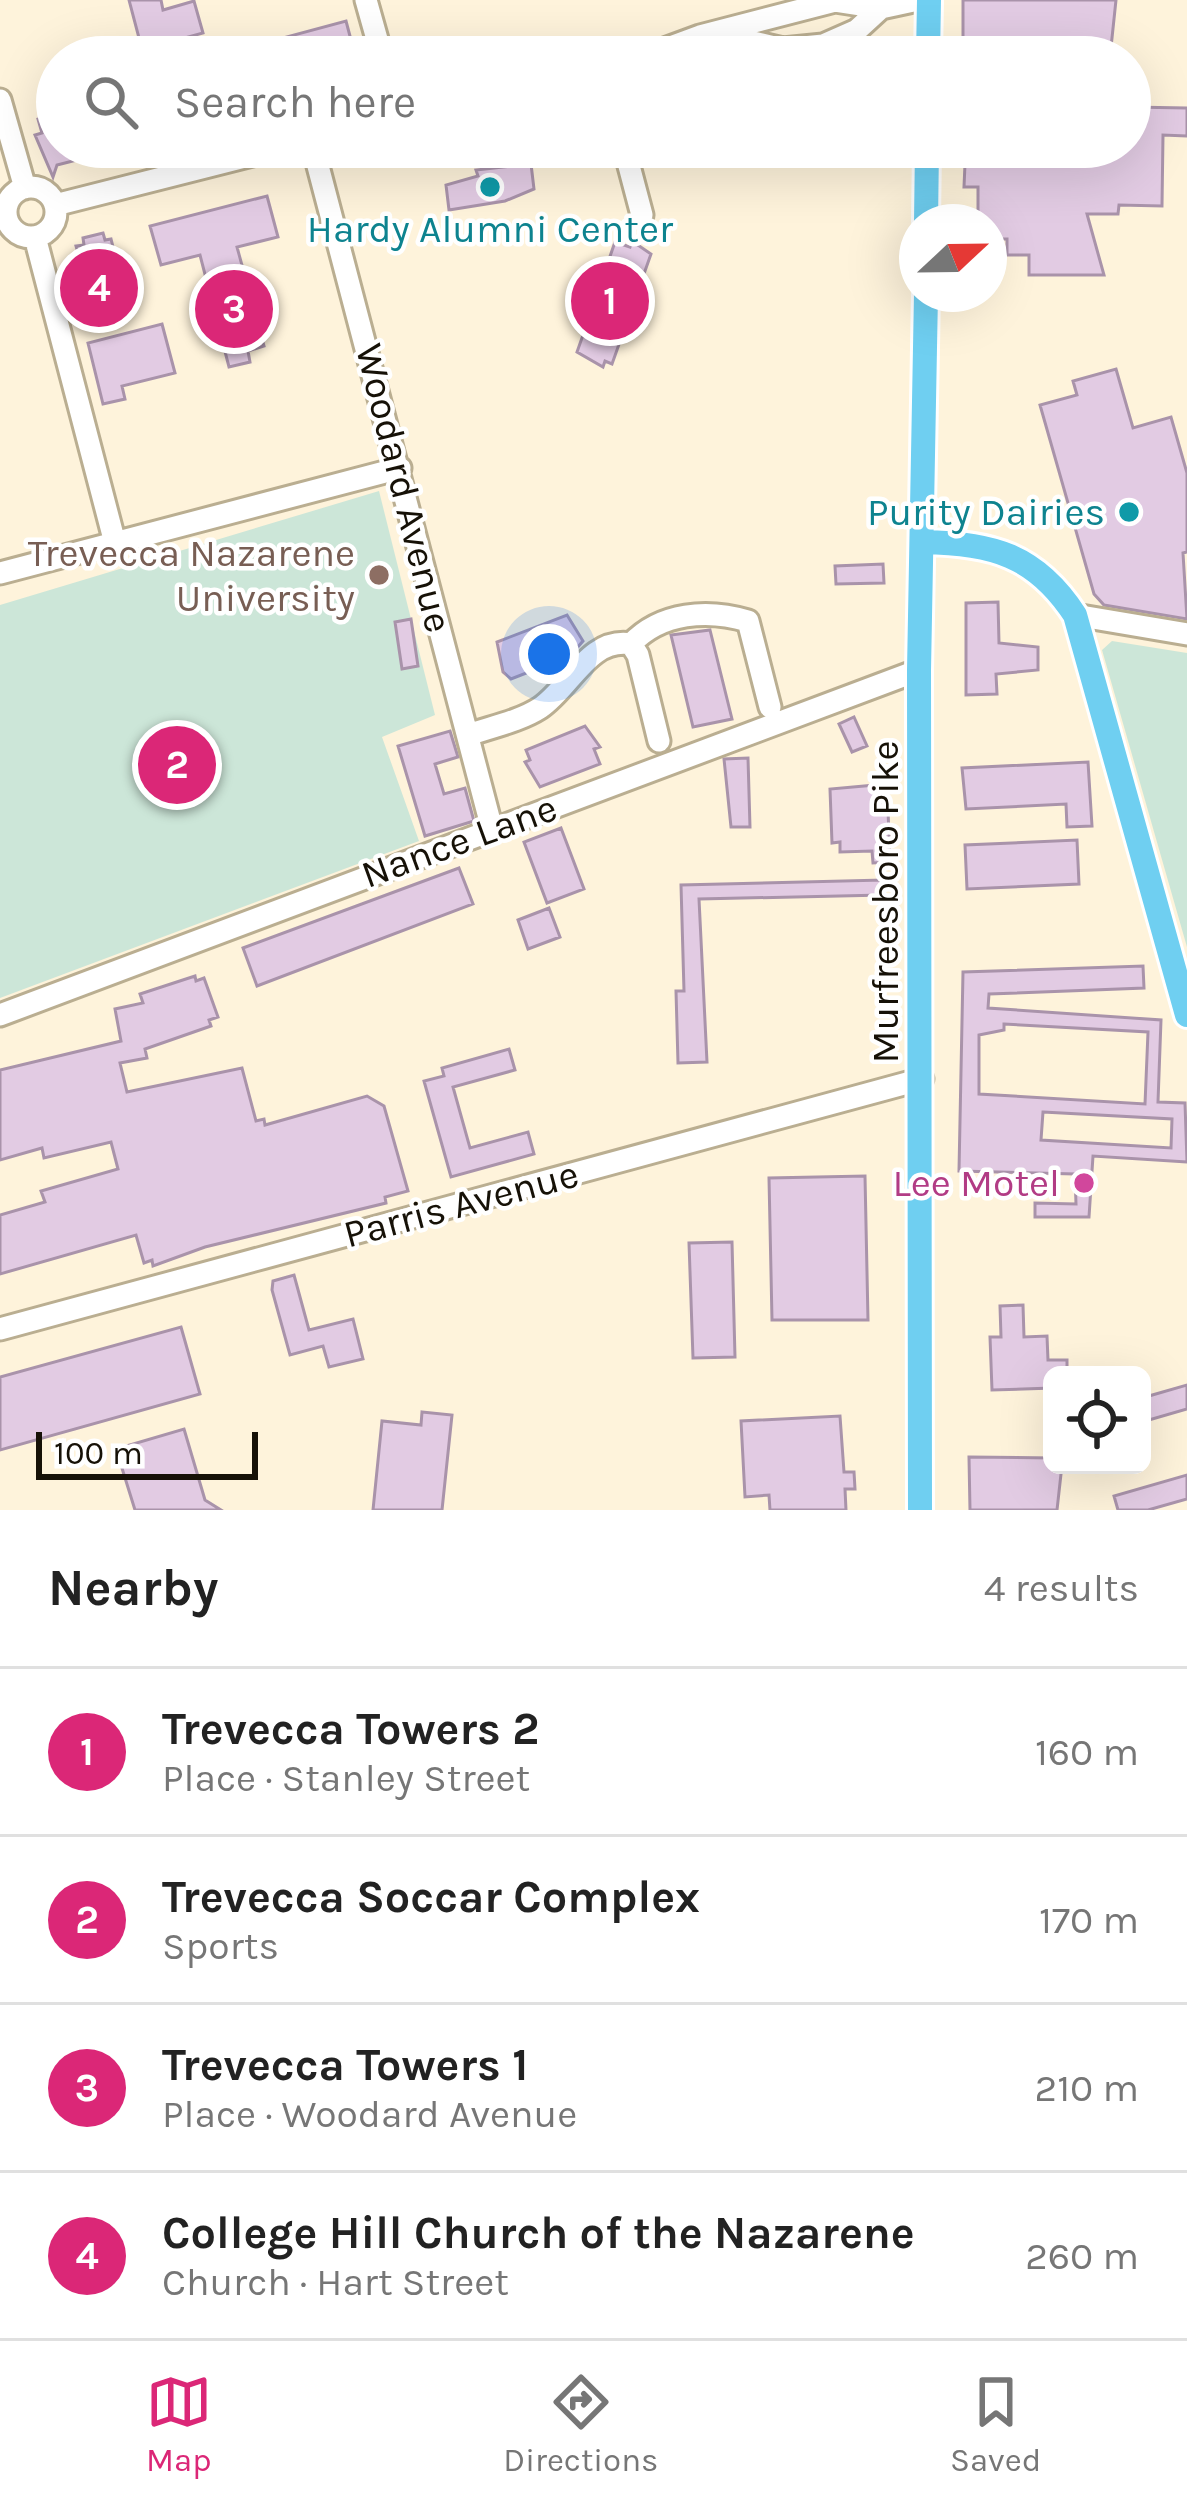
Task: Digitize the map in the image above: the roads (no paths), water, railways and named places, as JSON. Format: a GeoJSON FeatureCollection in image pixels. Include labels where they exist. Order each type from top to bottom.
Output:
{"type":"FeatureCollection","features":[{"type":"Feature","properties":{"kind":"main road"},"geometry":{"type":"LineString","coordinates":[[928,36],[929,0]]}},
{"type":"Feature","properties":{"kind":"main road"},"geometry":{"type":"LineString","coordinates":[[926,204],[927,168]]}},
{"type":"Feature","properties":{"kind":"main road","name":"Murfreesboro Pike"},"geometry":{"type":"LineString","coordinates":[[920,1510],[919,670],[926,312]]}},
{"type":"Feature","properties":{"kind":"main road"},"geometry":{"type":"LineString","coordinates":[[923,542],[977,544],[1020,557],[1042,572],[1075,615],[1187,1015]]}},
{"type":"Feature","properties":{"kind":"street"},"geometry":{"type":"LineString","coordinates":[[366,0],[376,36]]}},
{"type":"Feature","properties":{"kind":"street"},"geometry":{"type":"LineString","coordinates":[[732,36],[835,1],[881,8],[918,0]]}},
{"type":"Feature","properties":{"kind":"street"},"geometry":{"type":"LineString","coordinates":[[843,36],[881,8]]}},
{"type":"Feature","properties":{"kind":"street"},"geometry":{"type":"LineString","coordinates":[[750,32],[758,36]]}},
{"type":"Feature","properties":{"kind":"street"},"geometry":{"type":"LineString","coordinates":[[0,100],[25,188]]}},
{"type":"Feature","properties":{"kind":"street"},"geometry":{"type":"LineString","coordinates":[[55,205],[201,168]]}},
{"type":"Feature","properties":{"kind":"street","name":"Woodard Avenue"},"geometry":{"type":"LineString","coordinates":[[320,168],[492,830]]}},
{"type":"Feature","properties":{"kind":"street"},"geometry":{"type":"LineString","coordinates":[[630,168],[642,214]]}},
{"type":"Feature","properties":{"kind":"street"},"geometry":{"type":"LineString","coordinates":[[25,188],[40,188],[55,205],[50,228],[35,237],[15,231],[4,219],[12,196],[25,188]]}},
{"type":"Feature","properties":{"kind":"street"},"geometry":{"type":"LineString","coordinates":[[35,237],[115,543]]}},
{"type":"Feature","properties":{"kind":"street"},"geometry":{"type":"LineString","coordinates":[[0,573],[400,468]]}},
{"type":"Feature","properties":{"kind":"street"},"geometry":{"type":"LineString","coordinates":[[467,735],[535,712],[565,689],[602,646],[631,644],[643,631],[706,613],[748,621],[770,707]]}},
{"type":"Feature","properties":{"kind":"street"},"geometry":{"type":"LineString","coordinates":[[1075,615],[1187,634]]}},
{"type":"Feature","properties":{"kind":"street"},"geometry":{"type":"LineString","coordinates":[[631,644],[659,741]]}},
{"type":"Feature","properties":{"kind":"street","name":"Nance Lane"},"geometry":{"type":"LineString","coordinates":[[0,1015],[919,670]]}},
{"type":"Feature","properties":{"kind":"street","name":"Parris Avenue"},"geometry":{"type":"LineString","coordinates":[[0,1329],[922,1079]]}},
{"type":"Feature","properties":{"kind":"place","name":"Hardy Alumni Center"},"geometry":{"type":"Point","coordinates":[490,187]}},
{"type":"Feature","properties":{"kind":"place","name":"College Hill Church of the Nazarene"},"geometry":{"type":"Point","coordinates":[99,288]}},
{"type":"Feature","properties":{"kind":"place","name":"Trevecca Towers 2"},"geometry":{"type":"Point","coordinates":[610,301]}},
{"type":"Feature","properties":{"kind":"place","name":"Trevecca Towers 1"},"geometry":{"type":"Point","coordinates":[234,309]}},
{"type":"Feature","properties":{"kind":"place","name":"Purity Dairies"},"geometry":{"type":"Point","coordinates":[1129,512]}},
{"type":"Feature","properties":{"kind":"place","name":"Trevecca Nazarene University"},"geometry":{"type":"Point","coordinates":[379,575]}},
{"type":"Feature","properties":{"kind":"place","name":"Trevecca Soccar Complex"},"geometry":{"type":"Point","coordinates":[177,765]}},
{"type":"Feature","properties":{"kind":"place","name":"Lee Motel"},"geometry":{"type":"Point","coordinates":[1084,1183]}}]}
